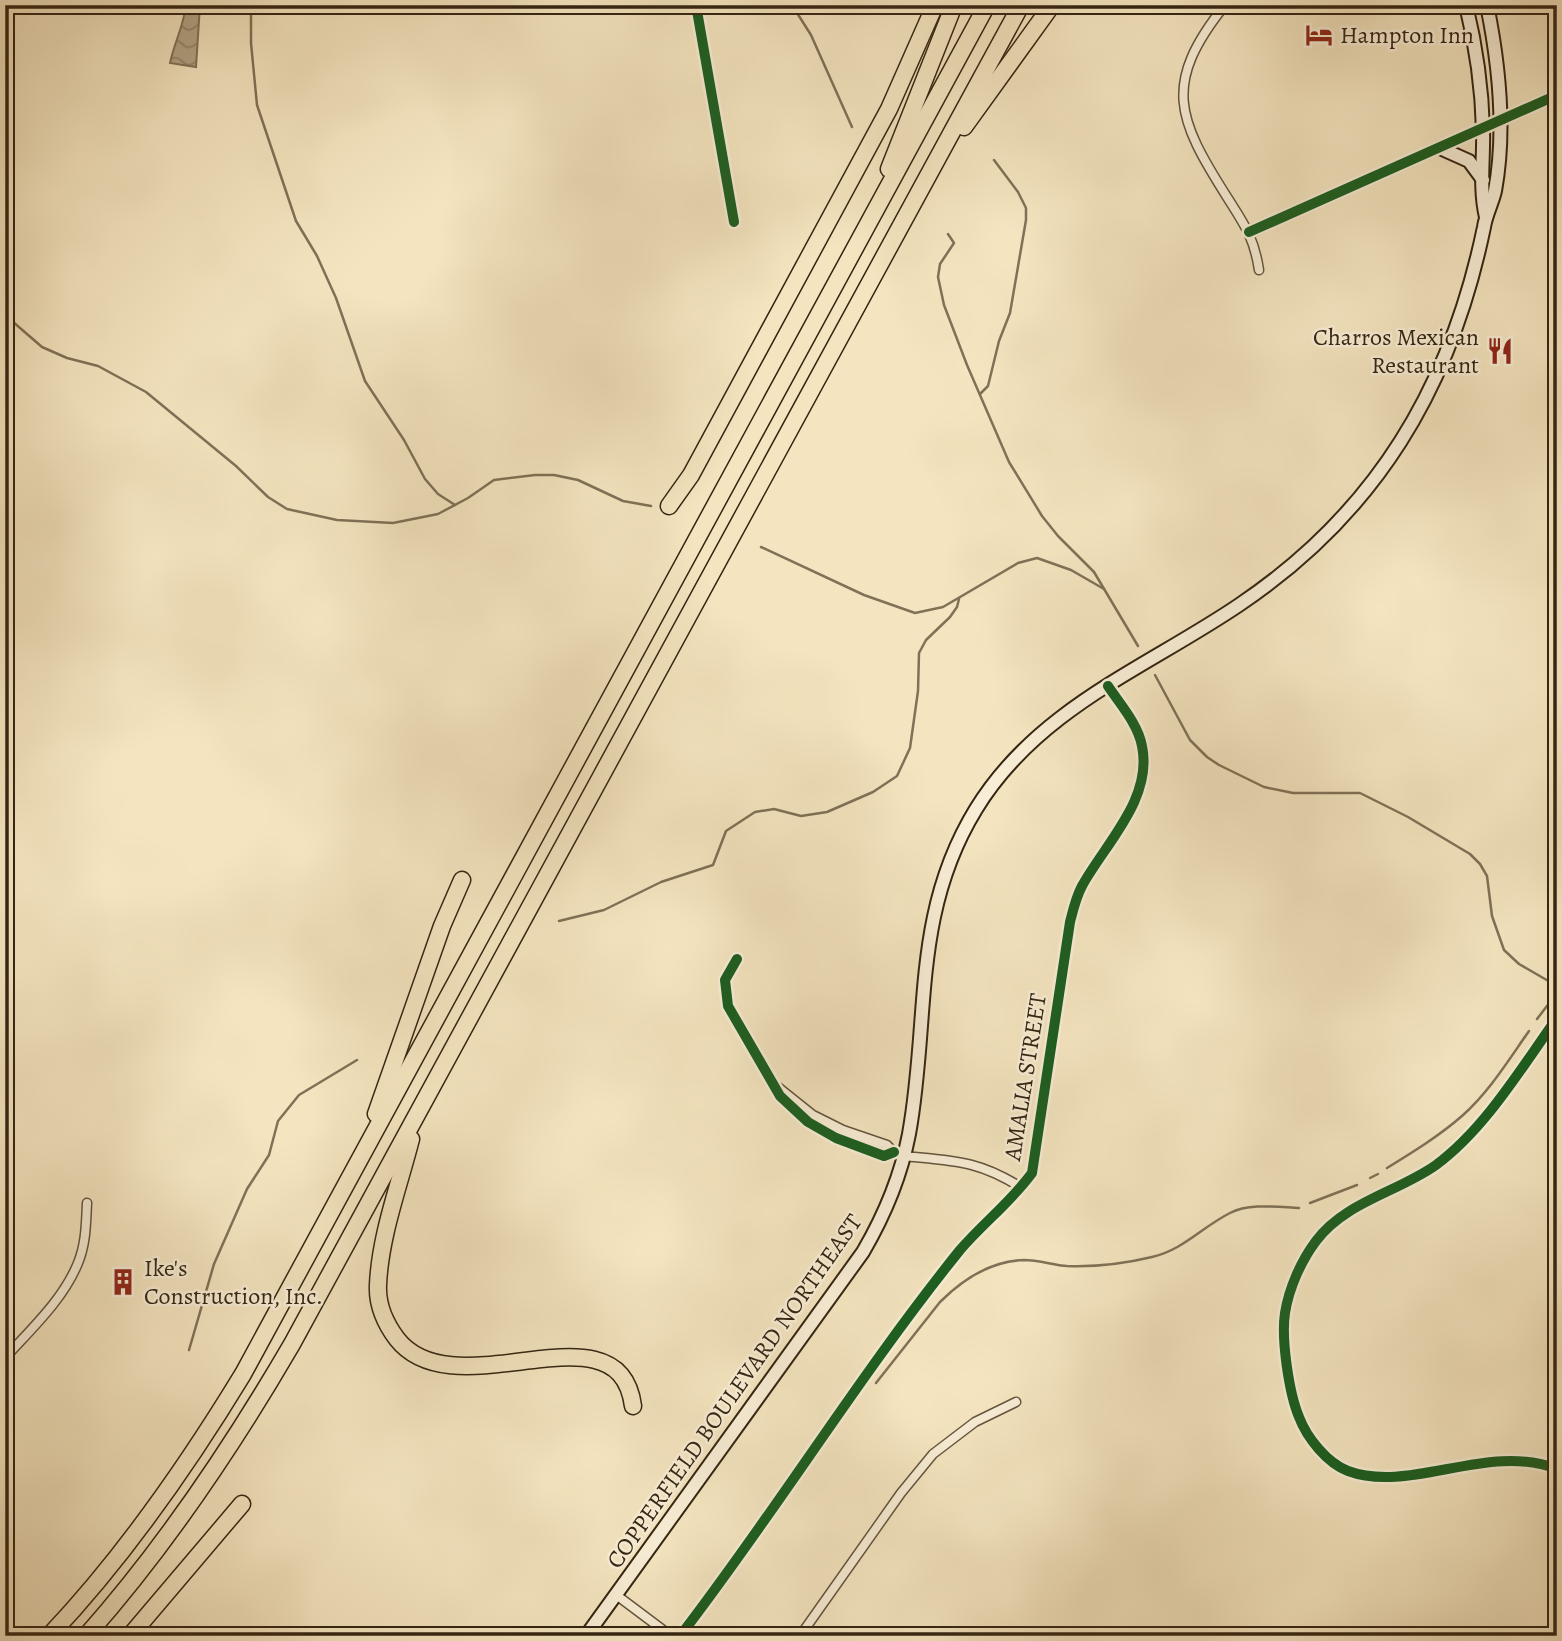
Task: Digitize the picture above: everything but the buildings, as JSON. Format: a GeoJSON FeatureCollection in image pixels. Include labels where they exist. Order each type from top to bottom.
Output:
{"type":"FeatureCollection","features":[{"type":"Feature","properties":{"kind":"highway"},"geometry":{"type":"LineString","coordinates":[[669,506],[691,475],[889,109],[935,5]]}},
{"type":"Feature","properties":{"kind":"highway"},"geometry":{"type":"LineString","coordinates":[[864,230],[954,5]]}},
{"type":"Feature","properties":{"kind":"highway"},"geometry":{"type":"LineString","coordinates":[[50,1636],[122,1550],[191,1457],[255,1353],[987,5]]}},
{"type":"Feature","properties":{"kind":"highway"},"geometry":{"type":"LineString","coordinates":[[86,1636],[155,1552],[234,1440],[292,1344],[1021,5]]}},
{"type":"Feature","properties":{"kind":"highway"},"geometry":{"type":"LineString","coordinates":[[928,177],[1052,5]]}},
{"type":"Feature","properties":{"kind":"highway"},"geometry":{"type":"LineString","coordinates":[[358,1163],[442,926],[462,880]]}},
{"type":"Feature","properties":{"kind":"highway"},"geometry":{"type":"LineString","coordinates":[[418,1112],[384,1245],[378,1286],[384,1317],[391,1332],[414,1354],[429,1363],[447,1366],[482,1366],[574,1356],[594,1358],[623,1377],[632,1394],[633,1406]]}},
{"type":"Feature","properties":{"kind":"highway"},"geometry":{"type":"LineString","coordinates":[[130,1636],[242,1504]]}},
{"type":"Feature","properties":{"kind":"main road","name":"COPPERFIELD BOULEVARD NORTHEAST"},"geometry":{"type":"LineString","coordinates":[[1466,5],[1480,82],[1483,129],[1482,201],[1486,216]]}},
{"type":"Feature","properties":{"kind":"main road","name":"COPPERFIELD BOULEVARD NORTHEAST"},"geometry":{"type":"LineString","coordinates":[[586,1636],[863,1252],[878,1227],[892,1193],[914,1098],[930,930],[939,890],[957,841],[978,806],[1004,768],[1029,742],[1065,713],[1241,604],[1299,559],[1341,519],[1386,463],[1425,401],[1444,362],[1466,299],[1497,179],[1500,121],[1487,5]]}},
{"type":"Feature","properties":{"kind":"main road"},"geometry":{"type":"LineString","coordinates":[[1440,148],[1469,161],[1483,180]]}},
{"type":"Feature","properties":{"kind":"street"},"geometry":{"type":"LineString","coordinates":[[696,5],[734,222]]}},
{"type":"Feature","properties":{"kind":"street"},"geometry":{"type":"LineString","coordinates":[[1226,5],[1192,51],[1183,88],[1184,106],[1197,146],[1253,240],[1259,270]]}},
{"type":"Feature","properties":{"kind":"street"},"geometry":{"type":"LineString","coordinates":[[1249,232],[1557,95]]}},
{"type":"Feature","properties":{"kind":"street","name":"AMALIA STREET"},"geometry":{"type":"LineString","coordinates":[[680,1636],[962,1248],[1021,1188],[1032,1173],[1040,1137],[1049,1055],[1070,922],[1080,889],[1128,812],[1142,784],[1142,744],[1133,723],[1108,686]]}},
{"type":"Feature","properties":{"kind":"street"},"geometry":{"type":"LineString","coordinates":[[737,959],[725,980],[728,1006],[780,1096],[807,1122],[836,1139],[884,1156],[899,1154],[966,1162],[997,1172],[1021,1188]]}},
{"type":"Feature","properties":{"kind":"street"},"geometry":{"type":"LineString","coordinates":[[1557,1018],[1497,1101],[1458,1146],[1436,1165],[1353,1210],[1324,1232],[1305,1257],[1294,1282],[1285,1314],[1283,1336],[1298,1416],[1316,1446],[1339,1467],[1376,1477],[1490,1461],[1537,1463],[1557,1469]]}},
{"type":"Feature","properties":{"kind":"street"},"geometry":{"type":"LineString","coordinates":[[5,1358],[55,1302],[72,1275],[79,1261],[86,1230],[87,1203]]}},
{"type":"Feature","properties":{"kind":"street"},"geometry":{"type":"LineString","coordinates":[[800,1636],[901,1493],[933,1454],[975,1422],[1016,1402]]}},
{"type":"Feature","properties":{"kind":"street"},"geometry":{"type":"LineString","coordinates":[[615,1594],[671,1636]]}},
{"type":"Feature","properties":{"kind":"water"},"geometry":{"type":"Polygon","coordinates":[[[186,5],[200,5],[196,67],[170,63],[186,5]]]}},
{"type":"Feature","properties":{"kind":"waterway"},"geometry":{"type":"LineString","coordinates":[[251,5],[251,43],[257,105],[296,221],[317,256],[336,298],[365,381],[404,440],[425,479],[438,494],[455,505]]}},
{"type":"Feature","properties":{"kind":"waterway"},"geometry":{"type":"LineString","coordinates":[[792,5],[811,35],[852,127]]}},
{"type":"Feature","properties":{"kind":"waterway"},"geometry":{"type":"LineString","coordinates":[[980,394],[988,386],[999,341],[1010,313],[1026,220],[1026,208],[1018,192],[994,160]]}},
{"type":"Feature","properties":{"kind":"waterway"},"geometry":{"type":"LineString","coordinates":[[948,234],[954,243],[940,264],[938,277],[944,305],[1009,462],[1042,516],[1094,572],[1138,646]]}},
{"type":"Feature","properties":{"kind":"waterway"},"geometry":{"type":"LineString","coordinates":[[5,315],[42,347],[67,358],[98,366],[146,392],[236,466],[268,497],[287,509],[337,520],[393,523],[438,514],[494,480],[535,475],[554,475],[578,480],[623,501],[651,506]]}},
{"type":"Feature","properties":{"kind":"waterway"},"geometry":{"type":"LineString","coordinates":[[761,547],[864,595],[915,613],[943,607],[1018,563],[1037,558],[1071,570],[1104,589]]}},
{"type":"Feature","properties":{"kind":"waterway"},"geometry":{"type":"LineString","coordinates":[[559,921],[604,910],[661,882],[713,865],[726,831],[755,812],[774,809],[801,816],[827,812],[873,792],[897,776],[910,748],[918,691],[919,653],[926,640],[950,617],[959,599]]}},
{"type":"Feature","properties":{"kind":"waterway"},"geometry":{"type":"LineString","coordinates":[[1155,675],[1190,740],[1219,765],[1264,787],[1293,793],[1360,793],[1408,817],[1470,854],[1487,876],[1492,916],[1504,950],[1519,964],[1557,986]]}},
{"type":"Feature","properties":{"kind":"waterway"},"geometry":{"type":"LineString","coordinates":[[1537,1019],[1557,993]]}},
{"type":"Feature","properties":{"kind":"waterway"},"geometry":{"type":"LineString","coordinates":[[1387,1168],[1435,1137],[1472,1107],[1498,1076],[1529,1031]]}},
{"type":"Feature","properties":{"kind":"waterway"},"geometry":{"type":"LineString","coordinates":[[189,1350],[214,1264],[247,1189],[269,1155],[278,1121],[299,1095],[357,1060]]}},
{"type":"Feature","properties":{"kind":"waterway"},"geometry":{"type":"LineString","coordinates":[[1370,1178],[1378,1174]]}},
{"type":"Feature","properties":{"kind":"waterway"},"geometry":{"type":"LineString","coordinates":[[1310,1203],[1357,1185]]}},
{"type":"Feature","properties":{"kind":"waterway"},"geometry":{"type":"LineString","coordinates":[[876,1383],[940,1302],[968,1279],[989,1268],[1024,1260],[1078,1266],[1109,1265],[1141,1259],[1163,1254],[1183,1244],[1238,1210],[1263,1206],[1299,1208]]}},
{"type":"Feature","properties":{"kind":"cycle path"},"geometry":{"type":"LineString","coordinates":[[696,5],[734,222]]}},
{"type":"Feature","properties":{"kind":"cycle path"},"geometry":{"type":"LineString","coordinates":[[1249,232],[1557,95]]}},
{"type":"Feature","properties":{"kind":"cycle path"},"geometry":{"type":"LineString","coordinates":[[680,1636],[923,1297],[960,1250],[1032,1173],[1070,922],[1082,886],[1134,803],[1144,766],[1137,730],[1108,686]]}},
{"type":"Feature","properties":{"kind":"cycle path"},"geometry":{"type":"LineString","coordinates":[[737,959],[725,980],[728,1006],[780,1096],[808,1122],[836,1138],[884,1156],[894,1152]]}},
{"type":"Feature","properties":{"kind":"cycle path"},"geometry":{"type":"LineString","coordinates":[[1557,1018],[1487,1116],[1454,1150],[1421,1174],[1342,1216],[1316,1241],[1293,1285],[1284,1324],[1287,1366],[1299,1417],[1319,1449],[1340,1467],[1372,1476],[1397,1477],[1504,1461],[1531,1462],[1557,1469]]}},
{"type":"Feature","properties":{"kind":"place","name":"Hampton Inn"},"geometry":{"type":"Point","coordinates":[1319,35]}},
{"type":"Feature","properties":{"kind":"place","name":"Charros Mexican Restaurant"},"geometry":{"type":"Point","coordinates":[1500,351]}},
{"type":"Feature","properties":{"kind":"place","name":"Ike's Construction, Inc."},"geometry":{"type":"Point","coordinates":[123,1282]}}]}
